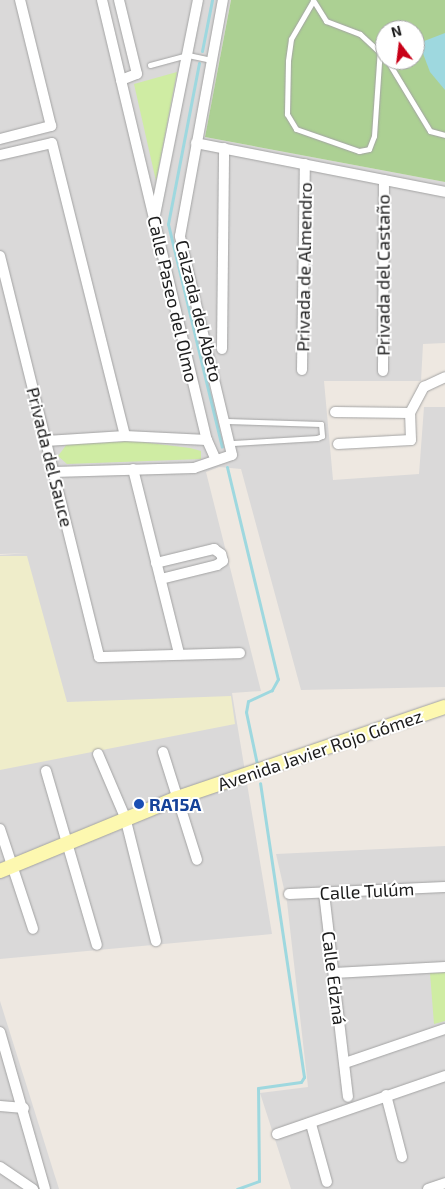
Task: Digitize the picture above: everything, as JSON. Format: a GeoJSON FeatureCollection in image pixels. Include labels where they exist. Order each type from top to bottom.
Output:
{"type":"FeatureCollection","features":[{"type":"Feature","properties":{"kind":"street"},"geometry":{"type":"LineString","coordinates":[[0,139],[51,126],[20,0]]}},
{"type":"Feature","properties":{"kind":"street","name":"Calle Paseo del Olmo"},"geometry":{"type":"LineString","coordinates":[[102,0],[148,184],[153,223],[207,440],[215,458]]}},
{"type":"Feature","properties":{"kind":"street"},"geometry":{"type":"LineString","coordinates":[[119,0],[137,74],[122,80]]}},
{"type":"Feature","properties":{"kind":"street"},"geometry":{"type":"LineString","coordinates":[[153,223],[198,0]]}},
{"type":"Feature","properties":{"kind":"street","name":"Calzada del Abeto"},"geometry":{"type":"LineString","coordinates":[[223,0],[180,236],[233,443]]}},
{"type":"Feature","properties":{"kind":"street"},"geometry":{"type":"LineString","coordinates":[[0,155],[52,143],[125,436]]}},
{"type":"Feature","properties":{"kind":"street"},"geometry":{"type":"LineString","coordinates":[[196,143],[445,192]]}},
{"type":"Feature","properties":{"kind":"street"},"geometry":{"type":"LineString","coordinates":[[222,349],[224,148]]}},
{"type":"Feature","properties":{"kind":"street","name":"Privada de Almendro"},"geometry":{"type":"LineString","coordinates":[[302,370],[305,164]]}},
{"type":"Feature","properties":{"kind":"street","name":"Privada del Castaño"},"geometry":{"type":"LineString","coordinates":[[382,371],[384,180]]}},
{"type":"Feature","properties":{"kind":"street","name":"Privada del Sauce"},"geometry":{"type":"LineString","coordinates":[[0,256],[99,657],[179,654]]}},
{"type":"Feature","properties":{"kind":"street"},"geometry":{"type":"LineString","coordinates":[[338,444],[411,440],[410,412],[424,387],[445,377]]}},
{"type":"Feature","properties":{"kind":"street"},"geometry":{"type":"LineString","coordinates":[[335,412],[410,412]]}},
{"type":"Feature","properties":{"kind":"street"},"geometry":{"type":"LineString","coordinates":[[46,441],[125,436],[207,440]]}},
{"type":"Feature","properties":{"kind":"street"},"geometry":{"type":"LineString","coordinates":[[53,472],[194,468],[215,458],[232,455],[233,443]]}},
{"type":"Feature","properties":{"kind":"street"},"geometry":{"type":"LineString","coordinates":[[133,469],[179,654],[240,653]]}},
{"type":"Feature","properties":{"kind":"street"},"geometry":{"type":"LineString","coordinates":[[156,562],[214,549],[221,554],[223,561],[217,565],[161,579]]}},
{"type":"Feature","properties":{"kind":"street","name":"Avenida Javier Rojo Gómez"},"geometry":{"type":"LineString","coordinates":[[6,868],[125,817],[177,798],[445,708]]}},
{"type":"Feature","properties":{"kind":"street"},"geometry":{"type":"LineString","coordinates":[[163,752],[197,860]]}},
{"type":"Feature","properties":{"kind":"street"},"geometry":{"type":"LineString","coordinates":[[98,754],[125,817],[156,941]]}},
{"type":"Feature","properties":{"kind":"street"},"geometry":{"type":"LineString","coordinates":[[46,772],[98,945]]}},
{"type":"Feature","properties":{"kind":"street"},"geometry":{"type":"LineString","coordinates":[[0,830],[6,868],[33,929]]}},
{"type":"Feature","properties":{"kind":"street","name":"Calle Tulúm"},"geometry":{"type":"LineString","coordinates":[[289,894],[445,887]]}},
{"type":"Feature","properties":{"kind":"street","name":"Calle Edzná"},"geometry":{"type":"LineString","coordinates":[[324,893],[348,1097]]}},
{"type":"Feature","properties":{"kind":"street"},"geometry":{"type":"LineString","coordinates":[[334,973],[445,967]]}},
{"type":"Feature","properties":{"kind":"street"},"geometry":{"type":"LineString","coordinates":[[345,1064],[445,1030]]}},
{"type":"Feature","properties":{"kind":"street"},"geometry":{"type":"LineString","coordinates":[[0,1032],[24,1108],[45,1189]]}},
{"type":"Feature","properties":{"kind":"street"},"geometry":{"type":"LineString","coordinates":[[277,1134],[311,1124],[386,1094],[445,1076]]}},
{"type":"Feature","properties":{"kind":"street"},"geometry":{"type":"LineString","coordinates":[[386,1094],[402,1157]]}},
{"type":"Feature","properties":{"kind":"street"},"geometry":{"type":"LineString","coordinates":[[0,1106],[24,1108]]}},
{"type":"Feature","properties":{"kind":"street"},"geometry":{"type":"LineString","coordinates":[[311,1124],[327,1182]]}},
{"type":"Feature","properties":{"kind":"street"},"geometry":{"type":"LineString","coordinates":[[0,1167],[33,1189]]}},
{"type":"Feature","properties":{"kind":"street"},"geometry":{"type":"LineString","coordinates":[[428,1189],[445,1182]]}},
{"type":"Feature","properties":{"kind":"lane"},"geometry":{"type":"LineString","coordinates":[[375,45],[360,34],[326,21],[313,0],[292,39],[288,61],[287,114],[296,129],[359,151],[369,149],[374,136],[379,70]]}},
{"type":"Feature","properties":{"kind":"lane"},"geometry":{"type":"LineString","coordinates":[[150,65],[188,56],[212,60]]}},
{"type":"Feature","properties":{"kind":"lane"},"geometry":{"type":"LineString","coordinates":[[393,70],[430,131],[445,136]]}},
{"type":"Feature","properties":{"kind":"lane"},"geometry":{"type":"LineString","coordinates":[[227,420],[321,424],[322,436],[317,438],[233,443]]}},
{"type":"Feature","properties":{"kind":"shaded area"},"geometry":{"type":"Polygon","coordinates":[[[0,0],[231,0],[205,137],[445,182],[445,343],[423,344],[421,381],[324,381],[333,480],[419,474],[424,407],[445,407],[445,687],[301,690],[241,469],[219,467],[206,472],[261,691],[232,693],[272,934],[0,959],[0,555],[29,553],[0,554],[0,0]]]}},
{"type":"Feature","properties":{"kind":"shaded area"},"geometry":{"type":"Polygon","coordinates":[[[0,556],[27,556],[67,702],[231,696],[235,724],[0,770],[0,556]]]}},
{"type":"Feature","properties":{"kind":"shaded area"},"geometry":{"type":"Polygon","coordinates":[[[445,846],[445,1189],[291,1189],[260,1093],[308,1087],[287,902],[276,854],[445,846]]]}},
{"type":"Feature","properties":{"kind":"shaded area"},"geometry":{"type":"Polygon","coordinates":[[[0,1001],[59,1189],[0,1189],[0,1001]]]}},
{"type":"Feature","properties":{"kind":"green space"},"geometry":{"type":"Polygon","coordinates":[[[231,0],[445,0],[445,182],[205,137],[231,0]]]}},
{"type":"Feature","properties":{"kind":"green space"},"geometry":{"type":"Polygon","coordinates":[[[177,72],[156,181],[134,84],[177,72]]]}},
{"type":"Feature","properties":{"kind":"green space"},"geometry":{"type":"Polygon","coordinates":[[[134,441],[190,448],[201,451],[201,459],[67,464],[58,456],[67,444],[134,441]]]}},
{"type":"Feature","properties":{"kind":"green space"},"geometry":{"type":"Polygon","coordinates":[[[445,972],[445,1021],[434,1024],[430,973],[445,972]]]}},
{"type":"Feature","properties":{"kind":"water"},"geometry":{"type":"Polygon","coordinates":[[[445,33],[445,90],[430,72],[425,59],[425,41],[445,33]]]}},
{"type":"Feature","properties":{"kind":"waterway"},"geometry":{"type":"LineString","coordinates":[[202,51],[212,0]]}},
{"type":"Feature","properties":{"kind":"waterway"},"geometry":{"type":"LineString","coordinates":[[199,63],[168,224],[222,447]]}},
{"type":"Feature","properties":{"kind":"waterway"},"geometry":{"type":"LineString","coordinates":[[227,467],[278,679],[272,690],[248,701],[246,712],[257,764]]}},
{"type":"Feature","properties":{"kind":"waterway"},"geometry":{"type":"LineString","coordinates":[[237,1189],[259,1181],[258,1088],[301,1082],[304,1077],[260,783]]}},
{"type":"Feature","properties":{"kind":"place","name":"RA15A"},"geometry":{"type":"Point","coordinates":[139,804]}}]}
